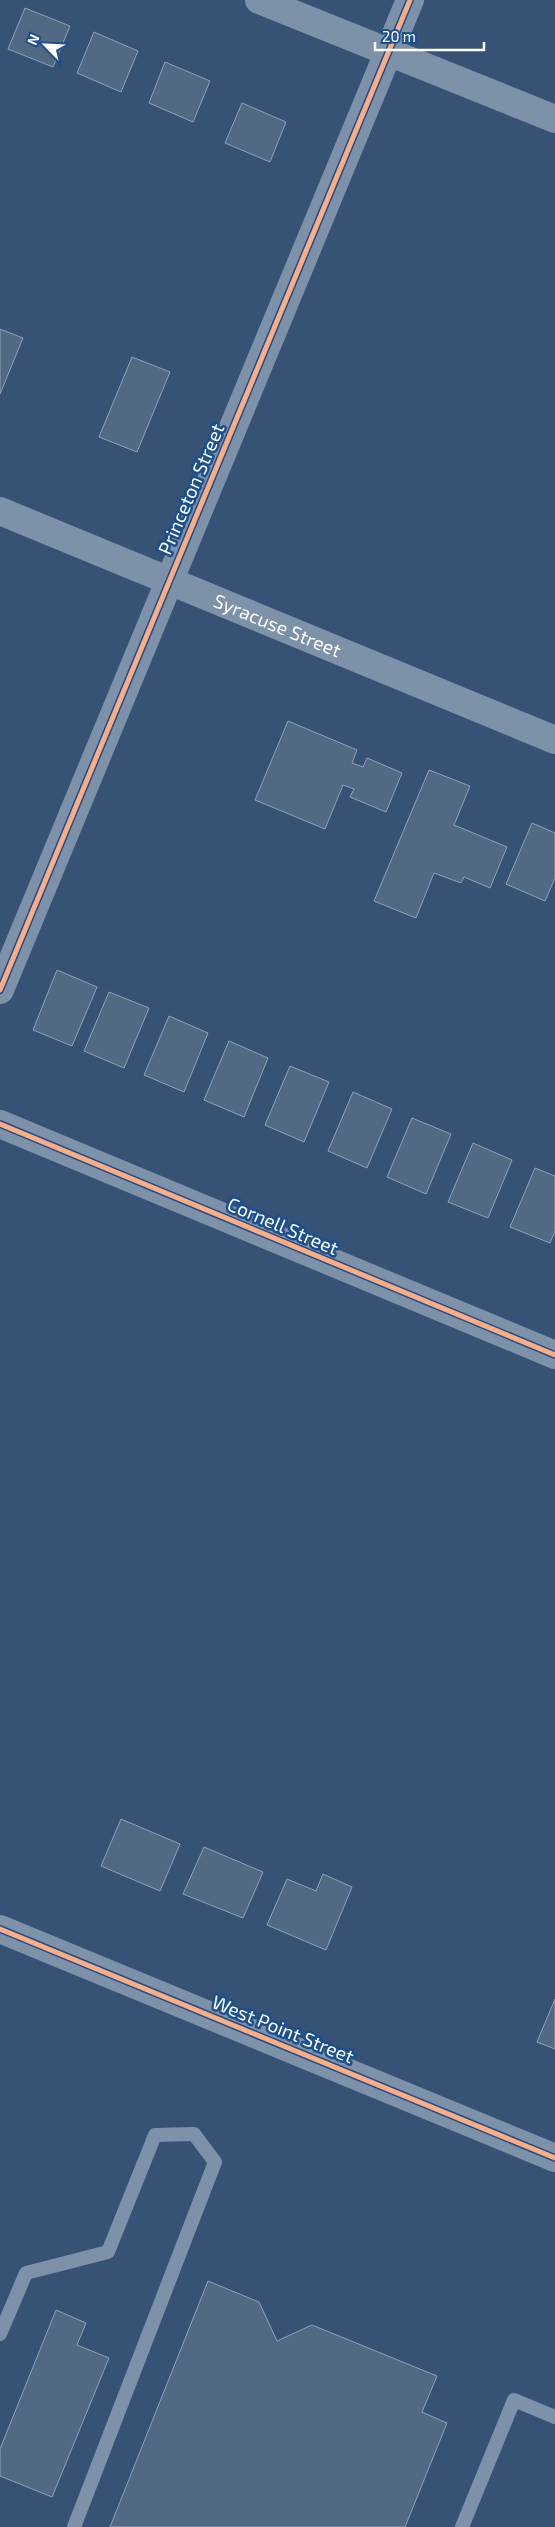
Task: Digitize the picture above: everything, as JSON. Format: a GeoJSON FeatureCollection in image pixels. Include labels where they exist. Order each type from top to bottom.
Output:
{"type":"FeatureCollection","features":[{"type":"Feature","properties":{"kind":"street"},"geometry":{"type":"LineString","coordinates":[[259,0],[555,119]]}},
{"type":"Feature","properties":{"kind":"street","name":"Princeton Street"},"geometry":{"type":"LineString","coordinates":[[0,990],[410,0]]}},
{"type":"Feature","properties":{"kind":"street","name":"Syracuse Street"},"geometry":{"type":"LineString","coordinates":[[0,511],[555,740]]}},
{"type":"Feature","properties":{"kind":"street","name":"Cornell Street"},"geometry":{"type":"LineString","coordinates":[[0,1124],[555,1355]]}},
{"type":"Feature","properties":{"kind":"street","name":"West Point Street"},"geometry":{"type":"LineString","coordinates":[[0,1929],[555,2158]]}},
{"type":"Feature","properties":{"kind":"lane"},"geometry":{"type":"LineString","coordinates":[[0,2334],[26,2273],[108,2252],[155,2135],[194,2134],[215,2162],[74,2527]]}},
{"type":"Feature","properties":{"kind":"lane"},"geometry":{"type":"LineString","coordinates":[[462,2527],[514,2400],[555,2417]]}},
{"type":"Feature","properties":{"kind":"building"},"geometry":{"type":"Polygon","coordinates":[[[25,8],[70,26],[53,67],[8,49],[25,8]]]}},
{"type":"Feature","properties":{"kind":"building"},"geometry":{"type":"Polygon","coordinates":[[[94,32],[138,51],[121,92],[77,73],[94,32]]]}},
{"type":"Feature","properties":{"kind":"building"},"geometry":{"type":"Polygon","coordinates":[[[165,62],[210,81],[193,122],[149,103],[165,62]]]}},
{"type":"Feature","properties":{"kind":"building"},"geometry":{"type":"Polygon","coordinates":[[[242,103],[286,122],[270,162],[225,143],[242,103]]]}},
{"type":"Feature","properties":{"kind":"building"},"geometry":{"type":"Polygon","coordinates":[[[0,329],[23,338],[0,394],[0,329]]]}},
{"type":"Feature","properties":{"kind":"building"},"geometry":{"type":"Polygon","coordinates":[[[132,357],[170,372],[137,452],[99,437],[132,357]]]}},
{"type":"Feature","properties":{"kind":"building"},"geometry":{"type":"Polygon","coordinates":[[[288,721],[357,750],[352,763],[363,767],[367,758],[402,773],[386,812],[350,797],[354,789],[343,785],[325,829],[255,800],[288,721]]]}},
{"type":"Feature","properties":{"kind":"building"},"geometry":{"type":"Polygon","coordinates":[[[429,770],[470,786],[454,825],[507,847],[490,888],[464,877],[461,883],[434,873],[416,918],[374,901],[429,770]]]}},
{"type":"Feature","properties":{"kind":"building"},"geometry":{"type":"Polygon","coordinates":[[[532,823],[555,833],[555,878],[545,901],[506,884],[532,823]]]}},
{"type":"Feature","properties":{"kind":"building"},"geometry":{"type":"Polygon","coordinates":[[[57,970],[97,987],[72,1046],[33,1030],[57,970]]]}},
{"type":"Feature","properties":{"kind":"building"},"geometry":{"type":"Polygon","coordinates":[[[109,992],[149,1008],[124,1068],[84,1051],[109,992]]]}},
{"type":"Feature","properties":{"kind":"building"},"geometry":{"type":"Polygon","coordinates":[[[169,1016],[208,1033],[184,1092],[144,1075],[169,1016]]]}},
{"type":"Feature","properties":{"kind":"building"},"geometry":{"type":"Polygon","coordinates":[[[229,1041],[268,1058],[244,1117],[204,1100],[229,1041]]]}},
{"type":"Feature","properties":{"kind":"building"},"geometry":{"type":"Polygon","coordinates":[[[290,1066],[329,1082],[304,1142],[265,1125],[290,1066]]]}},
{"type":"Feature","properties":{"kind":"building"},"geometry":{"type":"Polygon","coordinates":[[[353,1092],[392,1109],[367,1168],[328,1151],[353,1092]]]}},
{"type":"Feature","properties":{"kind":"building"},"geometry":{"type":"Polygon","coordinates":[[[412,1118],[451,1134],[426,1194],[387,1177],[412,1118]]]}},
{"type":"Feature","properties":{"kind":"building"},"geometry":{"type":"Polygon","coordinates":[[[473,1143],[512,1160],[488,1218],[448,1202],[473,1143]]]}},
{"type":"Feature","properties":{"kind":"building"},"geometry":{"type":"Polygon","coordinates":[[[535,1168],[555,1176],[555,1231],[550,1243],[510,1227],[535,1168]]]}},
{"type":"Feature","properties":{"kind":"building"},"geometry":{"type":"Polygon","coordinates":[[[121,1819],[180,1844],[160,1891],[101,1866],[121,1819]]]}},
{"type":"Feature","properties":{"kind":"building"},"geometry":{"type":"Polygon","coordinates":[[[204,1847],[263,1872],[243,1918],[183,1894],[204,1847]]]}},
{"type":"Feature","properties":{"kind":"building"},"geometry":{"type":"Polygon","coordinates":[[[323,1874],[352,1887],[326,1950],[267,1925],[287,1879],[316,1891],[323,1874]]]}},
{"type":"Feature","properties":{"kind":"building"},"geometry":{"type":"Polygon","coordinates":[[[555,1999],[555,2049],[537,2042],[555,1999]]]}},
{"type":"Feature","properties":{"kind":"building"},"geometry":{"type":"Polygon","coordinates":[[[208,2281],[259,2302],[277,2341],[312,2325],[437,2376],[422,2412],[447,2423],[405,2527],[110,2527],[208,2281]]]}},
{"type":"Feature","properties":{"kind":"building"},"geometry":{"type":"Polygon","coordinates":[[[56,2310],[86,2323],[77,2345],[109,2358],[52,2497],[0,2476],[0,2449],[56,2310]]]}},
{"type":"Feature","properties":{"kind":"cycle path"},"geometry":{"type":"LineString","coordinates":[[0,990],[410,0]]}},
{"type":"Feature","properties":{"kind":"cycle path"},"geometry":{"type":"LineString","coordinates":[[0,1124],[555,1355]]}},
{"type":"Feature","properties":{"kind":"cycle path"},"geometry":{"type":"LineString","coordinates":[[0,1929],[555,2158]]}}]}
